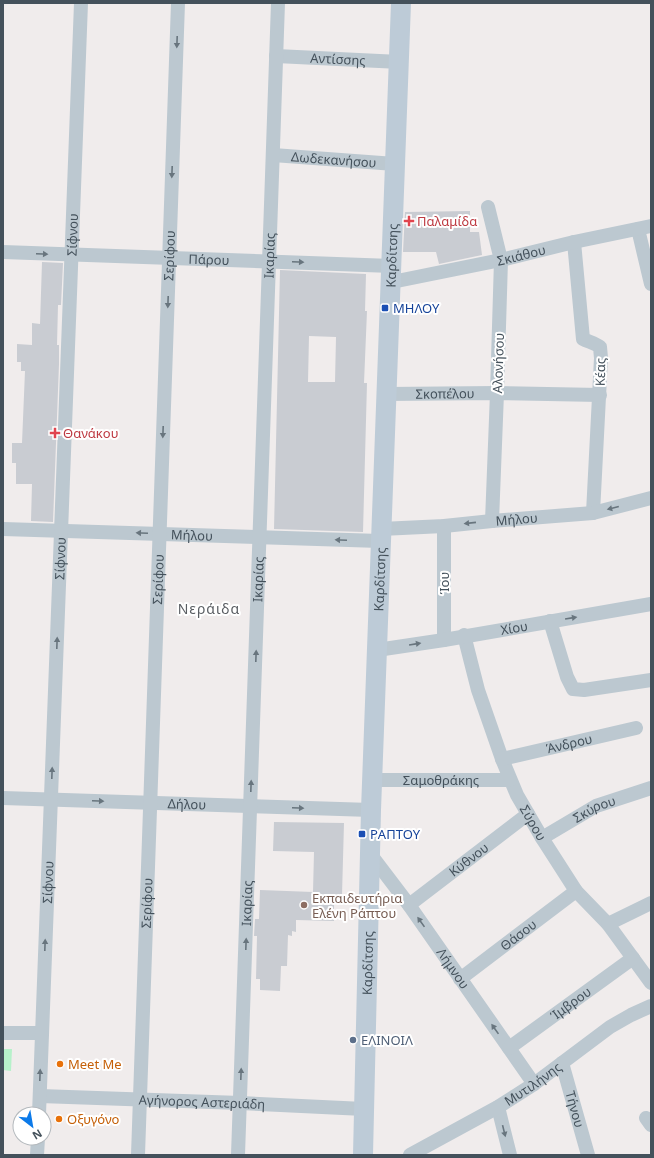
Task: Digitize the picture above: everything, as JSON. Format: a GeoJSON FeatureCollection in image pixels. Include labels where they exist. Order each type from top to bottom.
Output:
{"type":"FeatureCollection","features":[{"type":"Feature","properties":{"kind":"main road","name":"Καρδίτσης"},"geometry":{"type":"LineString","coordinates":[[363,1155],[371,810],[401,3]]}},
{"type":"Feature","properties":{"kind":"street","name":"Σίφνου"},"geometry":{"type":"LineString","coordinates":[[39,1106],[81,3]]}},
{"type":"Feature","properties":{"kind":"street","name":"Σερίφου"},"geometry":{"type":"LineString","coordinates":[[138,1155],[178,3]]}},
{"type":"Feature","properties":{"kind":"street","name":"Ικαρίας"},"geometry":{"type":"LineString","coordinates":[[238,1155],[278,3]]}},
{"type":"Feature","properties":{"kind":"street","name":"Αντίσσης"},"geometry":{"type":"LineString","coordinates":[[276,56],[400,62]]}},
{"type":"Feature","properties":{"kind":"street","name":"Δωδεκανήσου"},"geometry":{"type":"LineString","coordinates":[[273,155],[395,164]]}},
{"type":"Feature","properties":{"kind":"street","name":"Αλονήσου"},"geometry":{"type":"LineString","coordinates":[[488,207],[501,260],[492,521]]}},
{"type":"Feature","properties":{"kind":"street","name":"Σκιάθου"},"geometry":{"type":"LineString","coordinates":[[392,274],[501,260],[574,242],[645,227]]}},
{"type":"Feature","properties":{"kind":"street"},"geometry":{"type":"LineString","coordinates":[[645,227],[651,284]]}},
{"type":"Feature","properties":{"kind":"street","name":"Κέας"},"geometry":{"type":"LineString","coordinates":[[574,242],[583,339],[595,343],[600,347],[601,358],[593,513]]}},
{"type":"Feature","properties":{"kind":"street","name":"Πάρου"},"geometry":{"type":"LineString","coordinates":[[3,252],[269,261],[392,274]]}},
{"type":"Feature","properties":{"kind":"street","name":"Σκοπέλου"},"geometry":{"type":"LineString","coordinates":[[386,394],[497,393],[600,395]]}},
{"type":"Feature","properties":{"kind":"street","name":"Μήλου"},"geometry":{"type":"LineString","coordinates":[[3,529],[260,537],[381,535],[492,521],[593,513],[651,498]]}},
{"type":"Feature","properties":{"kind":"street","name":"Ίου"},"geometry":{"type":"LineString","coordinates":[[444,526],[444,640]]}},
{"type":"Feature","properties":{"kind":"street","name":"Χίου"},"geometry":{"type":"LineString","coordinates":[[377,650],[444,640],[464,635],[651,604]]}},
{"type":"Feature","properties":{"kind":"street"},"geometry":{"type":"LineString","coordinates":[[550,621],[567,677],[573,688],[584,690],[651,680]]}},
{"type":"Feature","properties":{"kind":"street","name":"Σύρου"},"geometry":{"type":"LineString","coordinates":[[464,635],[478,690],[502,759],[517,795],[542,838],[576,890],[608,924],[651,983]]}},
{"type":"Feature","properties":{"kind":"street","name":"Άνδρου"},"geometry":{"type":"LineString","coordinates":[[502,759],[636,728]]}},
{"type":"Feature","properties":{"kind":"street","name":"Σαμοθράκης"},"geometry":{"type":"LineString","coordinates":[[372,780],[510,780]]}},
{"type":"Feature","properties":{"kind":"street","name":"Σκύρου"},"geometry":{"type":"LineString","coordinates":[[542,838],[596,806],[651,788]]}},
{"type":"Feature","properties":{"kind":"street","name":"Δήλου"},"geometry":{"type":"LineString","coordinates":[[3,798],[371,810]]}},
{"type":"Feature","properties":{"kind":"street","name":"Κύθνου"},"geometry":{"type":"LineString","coordinates":[[409,905],[528,814]]}},
{"type":"Feature","properties":{"kind":"street","name":"Λήμνου"},"geometry":{"type":"LineString","coordinates":[[371,855],[409,905],[534,1084]]}},
{"type":"Feature","properties":{"kind":"street","name":"Θάσου"},"geometry":{"type":"LineString","coordinates":[[460,979],[576,890]]}},
{"type":"Feature","properties":{"kind":"street"},"geometry":{"type":"LineString","coordinates":[[608,924],[651,903]]}},
{"type":"Feature","properties":{"kind":"street","name":"Ίμβρου"},"geometry":{"type":"LineString","coordinates":[[509,1048],[633,958]]}},
{"type":"Feature","properties":{"kind":"street","name":"Μυτιλήνης"},"geometry":{"type":"LineString","coordinates":[[410,1155],[498,1107],[534,1084],[610,1027],[651,1006]]}},
{"type":"Feature","properties":{"kind":"street"},"geometry":{"type":"LineString","coordinates":[[3,1033],[42,1033]]}},
{"type":"Feature","properties":{"kind":"street","name":"Τήνου"},"geometry":{"type":"LineString","coordinates":[[562,1063],[588,1155]]}},
{"type":"Feature","properties":{"kind":"street","name":"Αγήνορος Αστεριάδη"},"geometry":{"type":"LineString","coordinates":[[40,1096],[364,1109]]}},
{"type":"Feature","properties":{"kind":"street"},"geometry":{"type":"LineString","coordinates":[[498,1107],[510,1155]]}},
{"type":"Feature","properties":{"kind":"green space"},"geometry":{"type":"Polygon","coordinates":[[[3,1049],[12,1049],[11,1071],[3,1070],[3,1049]]]}},
{"type":"Feature","properties":{"kind":"building"},"geometry":{"type":"Polygon","coordinates":[[[470,211],[470,232],[479,232],[482,255],[439,264],[436,252],[403,252],[405,212],[470,211]]]}},
{"type":"Feature","properties":{"kind":"building"},"geometry":{"type":"Polygon","coordinates":[[[42,262],[63,263],[61,305],[58,305],[57,345],[59,345],[59,364],[53,522],[31,521],[32,484],[16,484],[16,463],[12,463],[12,443],[22,443],[25,371],[21,371],[21,362],[17,362],[17,344],[32,345],[32,323],[40,324],[42,262]]]}},
{"type":"Feature","properties":{"kind":"building"},"geometry":{"type":"Polygon","coordinates":[[[280,270],[366,274],[365,311],[367,311],[364,383],[367,383],[363,532],[274,529],[280,270]],[[309,336],[308,382],[335,382],[336,337],[309,336]]]}},
{"type":"Feature","properties":{"kind":"building"},"geometry":{"type":"Polygon","coordinates":[[[274,822],[344,823],[342,895],[334,895],[334,921],[296,920],[296,932],[292,931],[292,936],[288,935],[287,966],[281,966],[280,991],[260,990],[260,979],[256,979],[257,936],[254,936],[255,919],[259,919],[260,890],[313,892],[314,852],[273,851],[274,822]]]}},
{"type":"Feature","properties":{"kind":"place","name":"Παλαμίδα"},"geometry":{"type":"Point","coordinates":[409,221]}},
{"type":"Feature","properties":{"kind":"place","name":"ΜΗΛΟΥ"},"geometry":{"type":"Point","coordinates":[385,308]}},
{"type":"Feature","properties":{"kind":"place","name":"Θανάκου"},"geometry":{"type":"Point","coordinates":[55,433]}},
{"type":"Feature","properties":{"kind":"place","name":"ΡΑΠΤΟΥ"},"geometry":{"type":"Point","coordinates":[362,834]}},
{"type":"Feature","properties":{"kind":"place","name":"Εκπαιδευτήρια Ελένη Ράπτου"},"geometry":{"type":"Point","coordinates":[304,905]}},
{"type":"Feature","properties":{"kind":"place","name":"ΕΛΙΝΟΙΛ"},"geometry":{"type":"Point","coordinates":[353,1040]}},
{"type":"Feature","properties":{"kind":"place","name":"Meet Me"},"geometry":{"type":"Point","coordinates":[60,1064]}},
{"type":"Feature","properties":{"kind":"place","name":"Οξυγόνο"},"geometry":{"type":"Point","coordinates":[59,1119]}},
{"type":"Feature","properties":{"kind":"district","name":"Νεράιδα"},"geometry":{"type":"Point","coordinates":[209,609]}}]}
